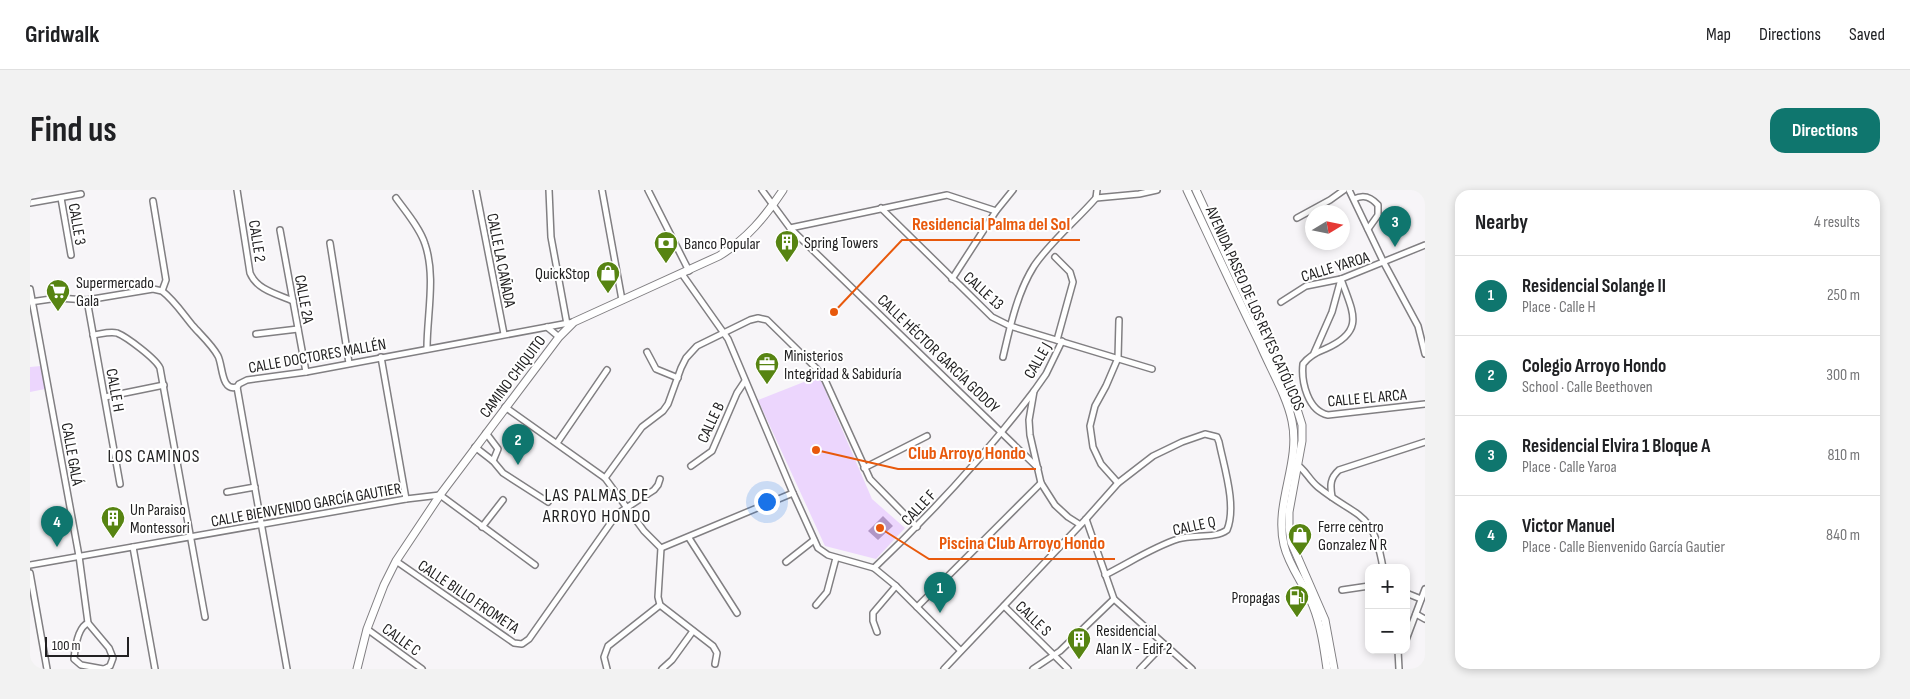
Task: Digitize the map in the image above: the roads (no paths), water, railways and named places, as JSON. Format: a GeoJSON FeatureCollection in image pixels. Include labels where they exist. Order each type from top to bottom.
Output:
{"type":"FeatureCollection","features":[{"type":"Feature","properties":{"kind":"main road","name":"CAMINO CHIQUITO"},"geometry":{"type":"LineString","coordinates":[[357,669],[367,629],[384,585],[396,561],[475,447],[571,323],[719,256],[738,244],[772,206],[783,190]]}},
{"type":"Feature","properties":{"kind":"main road","name":"AVENIDA PASEO DE LOS REYES CATÓLICOS"},"geometry":{"type":"LineString","coordinates":[[1187,190],[1197,203],[1297,408],[1302,425],[1302,441],[1282,522],[1284,544],[1287,555],[1314,607],[1327,669]]}},
{"type":"Feature","properties":{"kind":"main road","name":"AVENIDA PASEO DE LOS REYES CATÓLICOS"},"geometry":{"type":"LineString","coordinates":[[1196,190],[1197,203]]}},
{"type":"Feature","properties":{"kind":"main road","name":"AVENIDA PASEO DE LOS REYES CATÓLICOS"},"geometry":{"type":"LineString","coordinates":[[1295,464],[1289,512],[1291,542],[1325,620],[1334,669]]}},
{"type":"Feature","properties":{"kind":"street","name":"CALLE 2"},"geometry":{"type":"LineString","coordinates":[[237,190],[250,273],[253,280],[260,286],[293,301]]}},
{"type":"Feature","properties":{"kind":"street","name":"CALLE LA CAÑADA"},"geometry":{"type":"LineString","coordinates":[[476,190],[504,334]]}},
{"type":"Feature","properties":{"kind":"street"},"geometry":{"type":"LineString","coordinates":[[549,190],[551,237],[571,323]]}},
{"type":"Feature","properties":{"kind":"street"},"geometry":{"type":"LineString","coordinates":[[602,190],[622,300]]}},
{"type":"Feature","properties":{"kind":"street"},"geometry":{"type":"LineString","coordinates":[[648,190],[686,272],[724,331],[818,548],[836,558],[874,568],[896,586],[960,650]]}},
{"type":"Feature","properties":{"kind":"street","name":"CALLE HÉCTOR GARCÍA GODOY"},"geometry":{"type":"LineString","coordinates":[[762,190],[790,228],[1003,432],[1038,468]]}},
{"type":"Feature","properties":{"kind":"street"},"geometry":{"type":"LineString","coordinates":[[952,279],[996,211],[1013,190]]}},
{"type":"Feature","properties":{"kind":"street"},"geometry":{"type":"LineString","coordinates":[[1003,357],[1010,326],[1034,266],[1096,198],[1097,190]]}},
{"type":"Feature","properties":{"kind":"street"},"geometry":{"type":"LineString","coordinates":[[1096,198],[1139,194],[1157,190]]}},
{"type":"Feature","properties":{"kind":"street"},"geometry":{"type":"LineString","coordinates":[[1297,218],[1344,190]]}},
{"type":"Feature","properties":{"kind":"street"},"geometry":{"type":"LineString","coordinates":[[1349,190],[1384,263],[1418,326],[1425,354]]}},
{"type":"Feature","properties":{"kind":"street"},"geometry":{"type":"LineString","coordinates":[[790,228],[948,193],[996,211]]}},
{"type":"Feature","properties":{"kind":"street"},"geometry":{"type":"LineString","coordinates":[[30,203],[81,194]]}},
{"type":"Feature","properties":{"kind":"street"},"geometry":{"type":"LineString","coordinates":[[1354,199],[1366,196],[1373,199],[1378,205],[1378,215],[1368,229]]}},
{"type":"Feature","properties":{"kind":"street","name":"CALLE 3"},"geometry":{"type":"LineString","coordinates":[[60,198],[71,255]]}},
{"type":"Feature","properties":{"kind":"street"},"geometry":{"type":"LineString","coordinates":[[396,198],[425,242],[427,249],[430,278],[427,348]]}},
{"type":"Feature","properties":{"kind":"street"},"geometry":{"type":"LineString","coordinates":[[31,302],[58,298],[87,300],[153,289],[162,291],[166,280],[153,201]]}},
{"type":"Feature","properties":{"kind":"street","name":"CALLE 13"},"geometry":{"type":"LineString","coordinates":[[881,208],[992,316],[1010,326],[1152,369]]}},
{"type":"Feature","properties":{"kind":"street","name":"CALLE 2A"},"geometry":{"type":"LineString","coordinates":[[280,230],[306,372]]}},
{"type":"Feature","properties":{"kind":"street"},"geometry":{"type":"LineString","coordinates":[[330,243],[349,363]]}},
{"type":"Feature","properties":{"kind":"street","name":"CALLE YAROA"},"geometry":{"type":"LineString","coordinates":[[1281,302],[1306,286],[1341,279],[1425,246]]}},
{"type":"Feature","properties":{"kind":"street","name":"CALLE J"},"geometry":{"type":"LineString","coordinates":[[1054,257],[1070,272],[1073,282],[1059,340],[1046,374],[1034,391],[1029,420],[1030,435],[1041,483],[1055,505],[1068,518],[1079,524]]}},
{"type":"Feature","properties":{"kind":"street"},"geometry":{"type":"LineString","coordinates":[[1314,354],[1344,339],[1352,326],[1351,308],[1341,279]]}},
{"type":"Feature","properties":{"kind":"street","name":"CALLE EL ARCA"},"geometry":{"type":"LineString","coordinates":[[1341,279],[1330,319],[1314,354],[1306,359],[1303,364],[1310,400],[1315,410],[1322,414],[1337,415],[1425,404]]}},
{"type":"Feature","properties":{"kind":"street","name":"CALLE GALÁ"},"geometry":{"type":"LineString","coordinates":[[30,290],[79,556],[88,623]]}},
{"type":"Feature","properties":{"kind":"street","name":"CALLE DOCTORES MALLÉN"},"geometry":{"type":"LineString","coordinates":[[162,291],[216,353],[227,387],[231,388],[237,387],[247,380],[306,372],[427,348],[571,323]]}},
{"type":"Feature","properties":{"kind":"street","name":"CALLE H"},"geometry":{"type":"LineString","coordinates":[[87,300],[120,484]]}},
{"type":"Feature","properties":{"kind":"street"},"geometry":{"type":"LineString","coordinates":[[605,478],[642,427],[663,411],[668,404],[686,358],[697,346],[724,331],[750,320],[763,319],[767,320],[810,362],[830,387],[864,468],[876,487],[917,527]]}},
{"type":"Feature","properties":{"kind":"street"},"geometry":{"type":"LineString","coordinates":[[944,669],[1118,483],[1101,464],[1093,447],[1090,426],[1095,406],[1118,358],[1120,320]]}},
{"type":"Feature","properties":{"kind":"street"},"geometry":{"type":"LineString","coordinates":[[1418,326],[1425,323]]}},
{"type":"Feature","properties":{"kind":"street"},"geometry":{"type":"LineString","coordinates":[[546,327],[559,337]]}},
{"type":"Feature","properties":{"kind":"street"},"geometry":{"type":"LineString","coordinates":[[256,334],[298,329]]}},
{"type":"Feature","properties":{"kind":"street"},"geometry":{"type":"LineString","coordinates":[[94,336],[113,333],[123,336],[158,364],[164,385],[205,617]]}},
{"type":"Feature","properties":{"kind":"street"},"geometry":{"type":"LineString","coordinates":[[647,352],[658,370],[678,378]]}},
{"type":"Feature","properties":{"kind":"street"},"geometry":{"type":"LineString","coordinates":[[380,357],[406,499]]}},
{"type":"Feature","properties":{"kind":"street"},"geometry":{"type":"LineString","coordinates":[[557,443],[607,370]]}},
{"type":"Feature","properties":{"kind":"street","name":"CALLE B"},"geometry":{"type":"LineString","coordinates":[[691,466],[711,452],[737,393],[745,381]]}},
{"type":"Feature","properties":{"kind":"street"},"geometry":{"type":"LineString","coordinates":[[105,397],[164,385]]}},
{"type":"Feature","properties":{"kind":"street"},"geometry":{"type":"LineString","coordinates":[[237,387],[287,669]]}},
{"type":"Feature","properties":{"kind":"street","name":"CALLE F"},"geometry":{"type":"LineString","coordinates":[[874,568],[917,527],[1003,432],[1034,391]]}},
{"type":"Feature","properties":{"kind":"street"},"geometry":{"type":"LineString","coordinates":[[505,407],[605,478],[614,488],[626,508],[644,531],[661,548],[658,597],[660,606],[715,648],[717,656],[715,664]]}},
{"type":"Feature","properties":{"kind":"street"},"geometry":{"type":"LineString","coordinates":[[486,433],[498,449],[493,461]]}},
{"type":"Feature","properties":{"kind":"street","name":"CALLE Q"},"geometry":{"type":"LineString","coordinates":[[1105,575],[1179,539],[1195,535],[1219,534],[1227,530],[1230,523],[1231,506],[1219,442],[1215,436],[1205,434],[1194,437],[1153,456],[1118,483]]}},
{"type":"Feature","properties":{"kind":"street"},"geometry":{"type":"LineString","coordinates":[[864,468],[927,436]]}},
{"type":"Feature","properties":{"kind":"street"},"geometry":{"type":"LineString","coordinates":[[1332,497],[1330,487],[1332,480],[1339,470],[1425,442]]}},
{"type":"Feature","properties":{"kind":"street"},"geometry":{"type":"LineString","coordinates":[[475,447],[493,461],[503,473],[548,502]]}},
{"type":"Feature","properties":{"kind":"street"},"geometry":{"type":"LineString","coordinates":[[1295,464],[1313,483],[1355,511],[1369,524],[1379,544],[1382,564]]}},
{"type":"Feature","properties":{"kind":"street","name":"CALLE BILLO FROMETA"},"geometry":{"type":"LineString","coordinates":[[396,561],[514,643],[522,644],[529,639],[613,520],[626,508],[654,490],[660,479]]}},
{"type":"Feature","properties":{"kind":"street"},"geometry":{"type":"LineString","coordinates":[[917,607],[1041,483]]}},
{"type":"Feature","properties":{"kind":"street"},"geometry":{"type":"LineString","coordinates":[[227,492],[255,486]]}},
{"type":"Feature","properties":{"kind":"street"},"geometry":{"type":"LineString","coordinates":[[661,548],[689,538],[793,493]]}},
{"type":"Feature","properties":{"kind":"street"},"geometry":{"type":"LineString","coordinates":[[440,496],[536,565]]}},
{"type":"Feature","properties":{"kind":"street","name":"CALLE BIENVENIDO GARCÍA GAUTIER"},"geometry":{"type":"LineString","coordinates":[[30,565],[406,499],[440,496]]}},
{"type":"Feature","properties":{"kind":"street"},"geometry":{"type":"LineString","coordinates":[[482,526],[503,500]]}},
{"type":"Feature","properties":{"kind":"street"},"geometry":{"type":"LineString","coordinates":[[1086,519],[1114,600],[1192,669]]}},
{"type":"Feature","properties":{"kind":"street"},"geometry":{"type":"LineString","coordinates":[[689,538],[737,613]]}},
{"type":"Feature","properties":{"kind":"street"},"geometry":{"type":"LineString","coordinates":[[786,562],[814,540]]}},
{"type":"Feature","properties":{"kind":"street"},"geometry":{"type":"LineString","coordinates":[[133,547],[155,669]]}},
{"type":"Feature","properties":{"kind":"street"},"geometry":{"type":"LineString","coordinates":[[816,605],[827,592],[836,558]]}},
{"type":"Feature","properties":{"kind":"street"},"geometry":{"type":"LineString","coordinates":[[30,573],[47,669]]}},
{"type":"Feature","properties":{"kind":"street"},"geometry":{"type":"LineString","coordinates":[[877,632],[872,617],[896,586]]}},
{"type":"Feature","properties":{"kind":"street"},"geometry":{"type":"LineString","coordinates":[[1342,590],[1365,587]]}},
{"type":"Feature","properties":{"kind":"street"},"geometry":{"type":"LineString","coordinates":[[1410,630],[1425,589]]}},
{"type":"Feature","properties":{"kind":"street"},"geometry":{"type":"LineString","coordinates":[[1410,595],[1421,599]]}},
{"type":"Feature","properties":{"kind":"street"},"geometry":{"type":"LineString","coordinates":[[1033,669],[1054,655],[1114,600]]}},
{"type":"Feature","properties":{"kind":"street"},"geometry":{"type":"LineString","coordinates":[[607,669],[604,657],[608,646],[660,606]]}},
{"type":"Feature","properties":{"kind":"street","name":"CALLE S"},"geometry":{"type":"LineString","coordinates":[[1004,606],[1068,669]]}},
{"type":"Feature","properties":{"kind":"street"},"geometry":{"type":"LineString","coordinates":[[1416,614],[1425,619]]}},
{"type":"Feature","properties":{"kind":"street"},"geometry":{"type":"LineString","coordinates":[[88,623],[112,653],[112,663],[103,669],[81,666],[74,659],[81,629],[88,623]]}},
{"type":"Feature","properties":{"kind":"street","name":"CALLE C"},"geometry":{"type":"LineString","coordinates":[[367,629],[422,669]]}},
{"type":"Feature","properties":{"kind":"street"},"geometry":{"type":"LineString","coordinates":[[662,669],[672,660],[693,631]]}},
{"type":"Feature","properties":{"kind":"street"},"geometry":{"type":"LineString","coordinates":[[1140,669],[1164,644]]}},
{"type":"Feature","properties":{"kind":"street"},"geometry":{"type":"LineString","coordinates":[[1397,654],[1399,669]]}},
{"type":"Feature","properties":{"kind":"place","name":"Residencial Elvira 1 Bloque A"},"geometry":{"type":"Point","coordinates":[1395,247]}},
{"type":"Feature","properties":{"kind":"place","name":"Spring Towers"},"geometry":{"type":"Point","coordinates":[787,263]}},
{"type":"Feature","properties":{"kind":"place","name":"Banco Popular"},"geometry":{"type":"Point","coordinates":[666,264]}},
{"type":"Feature","properties":{"kind":"place","name":"QuickStop"},"geometry":{"type":"Point","coordinates":[608,294]}},
{"type":"Feature","properties":{"kind":"place","name":"Supermercado Gala"},"geometry":{"type":"Point","coordinates":[58,312]}},
{"type":"Feature","properties":{"kind":"place","name":"Residencial Palma del Sol"},"geometry":{"type":"Point","coordinates":[834,312]}},
{"type":"Feature","properties":{"kind":"place","name":"Ministerios Integridad & Sabiduría"},"geometry":{"type":"Point","coordinates":[767,385]}},
{"type":"Feature","properties":{"kind":"place","name":"Club Arroyo Hondo"},"geometry":{"type":"Point","coordinates":[816,450]}},
{"type":"Feature","properties":{"kind":"place","name":"Colegio Arroyo Hondo"},"geometry":{"type":"Point","coordinates":[518,465]}},
{"type":"Feature","properties":{"kind":"place","name":"Piscina Club Arroyo Hondo"},"geometry":{"type":"Point","coordinates":[880,528]}},
{"type":"Feature","properties":{"kind":"place","name":"Un Paraiso Montessori"},"geometry":{"type":"Point","coordinates":[113,539]}},
{"type":"Feature","properties":{"kind":"place","name":"Victor Manuel"},"geometry":{"type":"Point","coordinates":[57,547]}},
{"type":"Feature","properties":{"kind":"place","name":"Ferre centro Gonzalez N R"},"geometry":{"type":"Point","coordinates":[1300,556]}},
{"type":"Feature","properties":{"kind":"place","name":"Residencial Solange II"},"geometry":{"type":"Point","coordinates":[940,613]}},
{"type":"Feature","properties":{"kind":"place","name":"Propagas"},"geometry":{"type":"Point","coordinates":[1297,618]}},
{"type":"Feature","properties":{"kind":"place","name":"Residencial Alan IX - Edif 2"},"geometry":{"type":"Point","coordinates":[1079,660]}},
{"type":"Feature","properties":{"kind":"district","name":"LOS CAMINOS"},"geometry":{"type":"Point","coordinates":[154,456]}},
{"type":"Feature","properties":{"kind":"district","name":"LAS PALMAS DE ARROYO HONDO"},"geometry":{"type":"Point","coordinates":[597,505]}}]}
